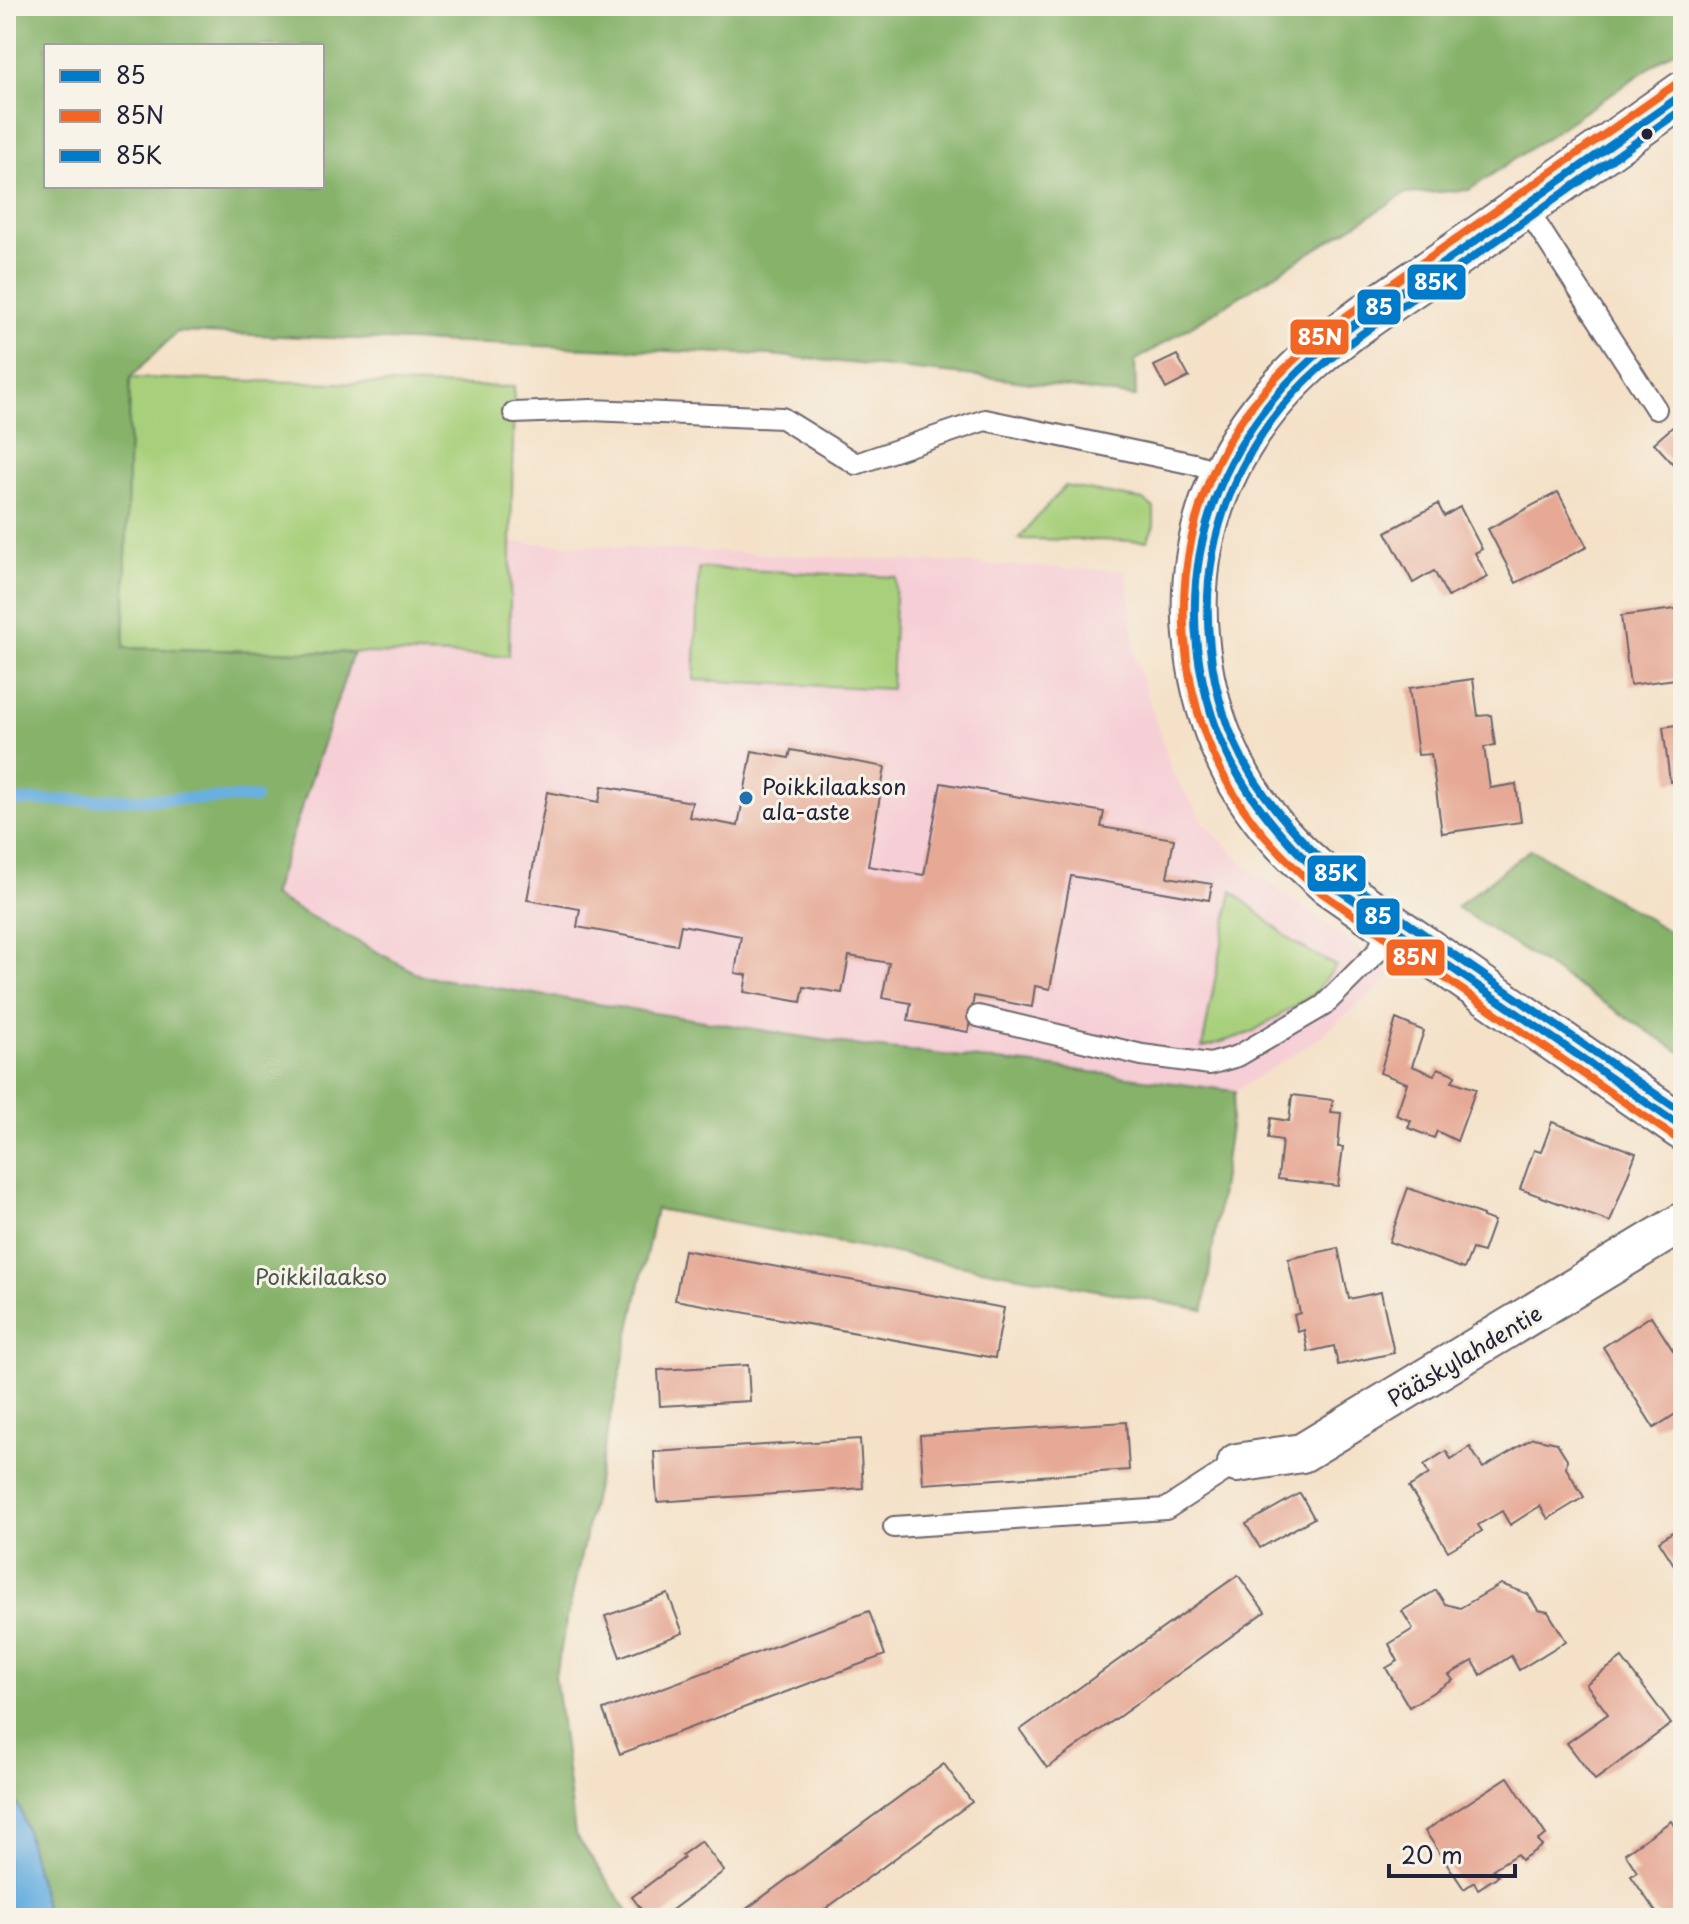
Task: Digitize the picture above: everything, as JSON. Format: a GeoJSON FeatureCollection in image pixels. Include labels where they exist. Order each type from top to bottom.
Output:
{"type":"FeatureCollection","features":[{"type":"Feature","properties":{"kind":"street"},"geometry":{"type":"LineString","coordinates":[[1683,94],[1355,324],[1286,384],[1263,412],[1223,473],[1204,522],[1196,569],[1194,617],[1206,702],[1245,792],[1281,837],[1329,883],[1683,1128]]}},
{"type":"Feature","properties":{"kind":"street","name":"Pääskylahdentie"},"geometry":{"type":"LineString","coordinates":[[1237,1463],[1302,1453],[1683,1222]]}},
{"type":"Feature","properties":{"kind":"lane"},"geometry":{"type":"LineString","coordinates":[[1525,206],[1656,409]]}},
{"type":"Feature","properties":{"kind":"lane"},"geometry":{"type":"LineString","coordinates":[[514,413],[591,410],[782,418],[856,464],[985,420],[1194,464],[1223,473]]}},
{"type":"Feature","properties":{"kind":"lane"},"geometry":{"type":"LineString","coordinates":[[978,1016],[1109,1048],[1210,1064],[1238,1056],[1323,1006],[1377,952],[1391,925]]}},
{"type":"Feature","properties":{"kind":"lane"},"geometry":{"type":"LineString","coordinates":[[894,1527],[1166,1509],[1237,1463]]}},
{"type":"Feature","properties":{"kind":"shaded area","name":"Poikkilaakson ala-aste"},"geometry":{"type":"Polygon","coordinates":[[[511,542],[1127,571],[1136,661],[1172,772],[1205,824],[1248,868],[1395,974],[1312,1043],[1235,1091],[861,1046],[422,976],[271,895],[353,653],[508,656],[511,542]]]}},
{"type":"Feature","properties":{"kind":"green space","name":"Poikkilaakso"},"geometry":{"type":"Polygon","coordinates":[[[6,6],[1683,6],[1683,45],[1469,190],[1405,194],[1135,361],[1136,397],[994,378],[771,355],[177,332],[130,378],[124,648],[353,653],[272,896],[422,976],[861,1046],[1235,1091],[1204,1310],[656,1209],[555,1675],[575,1834],[633,1918],[45,1918],[45,1906],[21,1811],[6,1787],[6,6]]]}},
{"type":"Feature","properties":{"kind":"green space"},"geometry":{"type":"Polygon","coordinates":[[[130,378],[514,387],[509,656],[124,648],[130,378]]]}},
{"type":"Feature","properties":{"kind":"green space"},"geometry":{"type":"Polygon","coordinates":[[[1065,486],[1143,500],[1154,508],[1154,526],[1147,541],[1018,539],[1065,486]]]}},
{"type":"Feature","properties":{"kind":"green space"},"geometry":{"type":"Polygon","coordinates":[[[699,568],[896,577],[891,689],[694,680],[699,568]]]}},
{"type":"Feature","properties":{"kind":"green space"},"geometry":{"type":"Polygon","coordinates":[[[1531,849],[1680,938],[1683,934],[1683,1054],[1456,907],[1531,849]]]}},
{"type":"Feature","properties":{"kind":"green space"},"geometry":{"type":"Polygon","coordinates":[[[1232,891],[1293,942],[1336,966],[1313,995],[1250,1033],[1202,1048],[1232,891]]]}},
{"type":"Feature","properties":{"kind":"water"},"geometry":{"type":"Polygon","coordinates":[[[6,1787],[21,1811],[45,1906],[45,1918],[6,1918],[6,1787]]]}},
{"type":"Feature","properties":{"kind":"building"},"geometry":{"type":"Polygon","coordinates":[[[1177,355],[1189,377],[1166,389],[1154,366],[1177,355]]]}},
{"type":"Feature","properties":{"kind":"building"},"geometry":{"type":"Polygon","coordinates":[[[1683,418],[1683,475],[1654,443],[1683,418]]]}},
{"type":"Feature","properties":{"kind":"building"},"geometry":{"type":"Polygon","coordinates":[[[1558,492],[1587,547],[1516,583],[1488,529],[1558,492]]]}},
{"type":"Feature","properties":{"kind":"building"},"geometry":{"type":"Polygon","coordinates":[[[1438,504],[1444,516],[1460,507],[1482,549],[1475,553],[1488,577],[1448,597],[1434,571],[1413,583],[1386,532],[1438,504]]]}},
{"type":"Feature","properties":{"kind":"building"},"geometry":{"type":"Polygon","coordinates":[[[1683,608],[1683,678],[1630,685],[1621,616],[1683,608]]]}},
{"type":"Feature","properties":{"kind":"building"},"geometry":{"type":"Polygon","coordinates":[[[1473,679],[1478,716],[1491,715],[1495,745],[1484,747],[1490,788],[1516,784],[1521,822],[1442,833],[1431,754],[1418,755],[1409,688],[1473,679]]]}},
{"type":"Feature","properties":{"kind":"building"},"geometry":{"type":"Polygon","coordinates":[[[1683,724],[1683,780],[1670,782],[1663,727],[1683,724]]]}},
{"type":"Feature","properties":{"kind":"building"},"geometry":{"type":"Polygon","coordinates":[[[791,750],[885,767],[868,866],[924,875],[941,783],[1104,812],[1101,827],[1174,839],[1167,877],[1212,884],[1209,900],[1071,876],[1050,989],[1035,986],[1032,1007],[974,996],[968,1032],[908,1021],[911,1003],[882,998],[889,963],[849,956],[842,993],[804,987],[801,1002],[744,992],[747,975],[735,973],[741,936],[681,925],[677,945],[577,927],[580,909],[527,900],[547,792],[599,802],[602,786],[692,802],[689,817],[738,826],[752,751],[789,758],[791,750]]]}},
{"type":"Feature","properties":{"kind":"building"},"geometry":{"type":"Polygon","coordinates":[[[1396,1019],[1424,1031],[1412,1066],[1434,1075],[1438,1068],[1456,1075],[1452,1081],[1476,1089],[1457,1141],[1437,1131],[1434,1138],[1408,1128],[1411,1121],[1396,1115],[1407,1083],[1380,1073],[1396,1019]]]}},
{"type":"Feature","properties":{"kind":"building"},"geometry":{"type":"Polygon","coordinates":[[[1292,1095],[1333,1100],[1331,1112],[1341,1113],[1338,1147],[1343,1147],[1338,1186],[1278,1179],[1282,1140],[1268,1138],[1271,1118],[1289,1121],[1292,1095]]]}},
{"type":"Feature","properties":{"kind":"building"},"geometry":{"type":"Polygon","coordinates":[[[1552,1122],[1636,1153],[1610,1222],[1520,1189],[1534,1150],[1541,1152],[1552,1122]]]}},
{"type":"Feature","properties":{"kind":"building"},"geometry":{"type":"Polygon","coordinates":[[[1408,1188],[1494,1221],[1483,1252],[1472,1249],[1464,1269],[1389,1242],[1408,1188]]]}},
{"type":"Feature","properties":{"kind":"building"},"geometry":{"type":"Polygon","coordinates":[[[1338,1248],[1349,1299],[1381,1292],[1394,1353],[1338,1365],[1334,1346],[1308,1352],[1304,1330],[1298,1332],[1294,1315],[1300,1313],[1288,1259],[1338,1248]]]}},
{"type":"Feature","properties":{"kind":"building"},"geometry":{"type":"Polygon","coordinates":[[[684,1250],[1004,1308],[995,1358],[675,1300],[684,1250]]]}},
{"type":"Feature","properties":{"kind":"building"},"geometry":{"type":"Polygon","coordinates":[[[1651,1316],[1683,1366],[1683,1409],[1654,1428],[1603,1347],[1651,1316]]]}},
{"type":"Feature","properties":{"kind":"building"},"geometry":{"type":"Polygon","coordinates":[[[748,1365],[750,1401],[660,1406],[658,1370],[748,1365]]]}},
{"type":"Feature","properties":{"kind":"building"},"geometry":{"type":"Polygon","coordinates":[[[1126,1422],[1129,1470],[923,1484],[920,1435],[1126,1422]]]}},
{"type":"Feature","properties":{"kind":"building"},"geometry":{"type":"Polygon","coordinates":[[[1533,1438],[1557,1443],[1567,1459],[1566,1468],[1584,1497],[1548,1519],[1540,1506],[1510,1525],[1502,1511],[1478,1525],[1482,1531],[1448,1551],[1409,1487],[1429,1474],[1424,1465],[1446,1451],[1451,1459],[1470,1447],[1483,1468],[1533,1438]]]}},
{"type":"Feature","properties":{"kind":"building"},"geometry":{"type":"Polygon","coordinates":[[[860,1439],[863,1488],[657,1502],[654,1452],[860,1439]]]}},
{"type":"Feature","properties":{"kind":"building"},"geometry":{"type":"Polygon","coordinates":[[[1300,1493],[1314,1518],[1260,1548],[1246,1524],[1300,1493]]]}},
{"type":"Feature","properties":{"kind":"building"},"geometry":{"type":"Polygon","coordinates":[[[1683,1525],[1683,1579],[1659,1541],[1683,1525]]]}},
{"type":"Feature","properties":{"kind":"building"},"geometry":{"type":"Polygon","coordinates":[[[1238,1575],[1265,1612],[1047,1768],[1020,1730],[1238,1575]]]}},
{"type":"Feature","properties":{"kind":"building"},"geometry":{"type":"Polygon","coordinates":[[[1501,1584],[1528,1594],[1538,1610],[1548,1612],[1566,1641],[1519,1670],[1511,1656],[1481,1675],[1473,1661],[1449,1675],[1453,1680],[1409,1707],[1386,1668],[1398,1661],[1389,1644],[1413,1629],[1402,1611],[1436,1590],[1445,1604],[1460,1608],[1501,1584]]]}},
{"type":"Feature","properties":{"kind":"building"},"geometry":{"type":"Polygon","coordinates":[[[668,1594],[683,1633],[620,1657],[605,1616],[668,1594]]]}},
{"type":"Feature","properties":{"kind":"building"},"geometry":{"type":"Polygon","coordinates":[[[869,1611],[885,1655],[620,1754],[603,1710],[869,1611]]]}},
{"type":"Feature","properties":{"kind":"building"},"geometry":{"type":"Polygon","coordinates":[[[1622,1658],[1671,1724],[1595,1780],[1567,1743],[1608,1714],[1586,1684],[1622,1658]]]}},
{"type":"Feature","properties":{"kind":"building"},"geometry":{"type":"Polygon","coordinates":[[[944,1764],[972,1802],[813,1918],[734,1918],[944,1764]]]}},
{"type":"Feature","properties":{"kind":"building"},"geometry":{"type":"Polygon","coordinates":[[[1508,1777],[1546,1835],[1538,1840],[1542,1846],[1521,1860],[1517,1854],[1493,1869],[1498,1876],[1478,1889],[1474,1882],[1464,1889],[1425,1831],[1508,1777]]]}},
{"type":"Feature","properties":{"kind":"building"},"geometry":{"type":"Polygon","coordinates":[[[1671,1821],[1681,1837],[1683,1835],[1683,1911],[1672,1918],[1660,1918],[1631,1876],[1637,1872],[1625,1853],[1671,1821]]]}},
{"type":"Feature","properties":{"kind":"building"},"geometry":{"type":"Polygon","coordinates":[[[701,1841],[724,1871],[661,1918],[648,1918],[632,1897],[684,1858],[682,1855],[701,1841]]]}},
{"type":"Feature","properties":{"kind":"waterway"},"geometry":{"type":"LineString","coordinates":[[6,801],[255,798]]}},
{"type":"Feature","properties":{"kind":"transit line","name":"85N"},"geometry":{"type":"LineString","coordinates":[[1676,84],[1342,319],[1293,361],[1250,408],[1227,444],[1206,489],[1192,538],[1185,587],[1185,637],[1192,687],[1205,735],[1226,781],[1254,823],[1286,860],[1322,893],[1676,1138]]}},
{"type":"Feature","properties":{"kind":"transit line","name":"85"},"geometry":{"type":"LineString","coordinates":[[1683,94],[1367,315],[1331,342],[1285,386],[1237,452],[1220,488],[1206,526],[1198,565],[1195,605],[1203,684],[1225,749],[1258,805],[1302,857],[1329,883],[1683,1128]]}},
{"type":"Feature","properties":{"kind":"transit line","name":"85K"},"geometry":{"type":"LineString","coordinates":[[1683,109],[1376,324],[1324,364],[1295,392],[1269,423],[1248,456],[1231,492],[1218,529],[1208,607],[1210,648],[1224,716],[1251,774],[1288,825],[1337,874],[1683,1113]]}},
{"type":"Feature","properties":{"kind":"place","name":"Poikkilaakson ala-aste"},"geometry":{"type":"Point","coordinates":[746,798]}}]}
